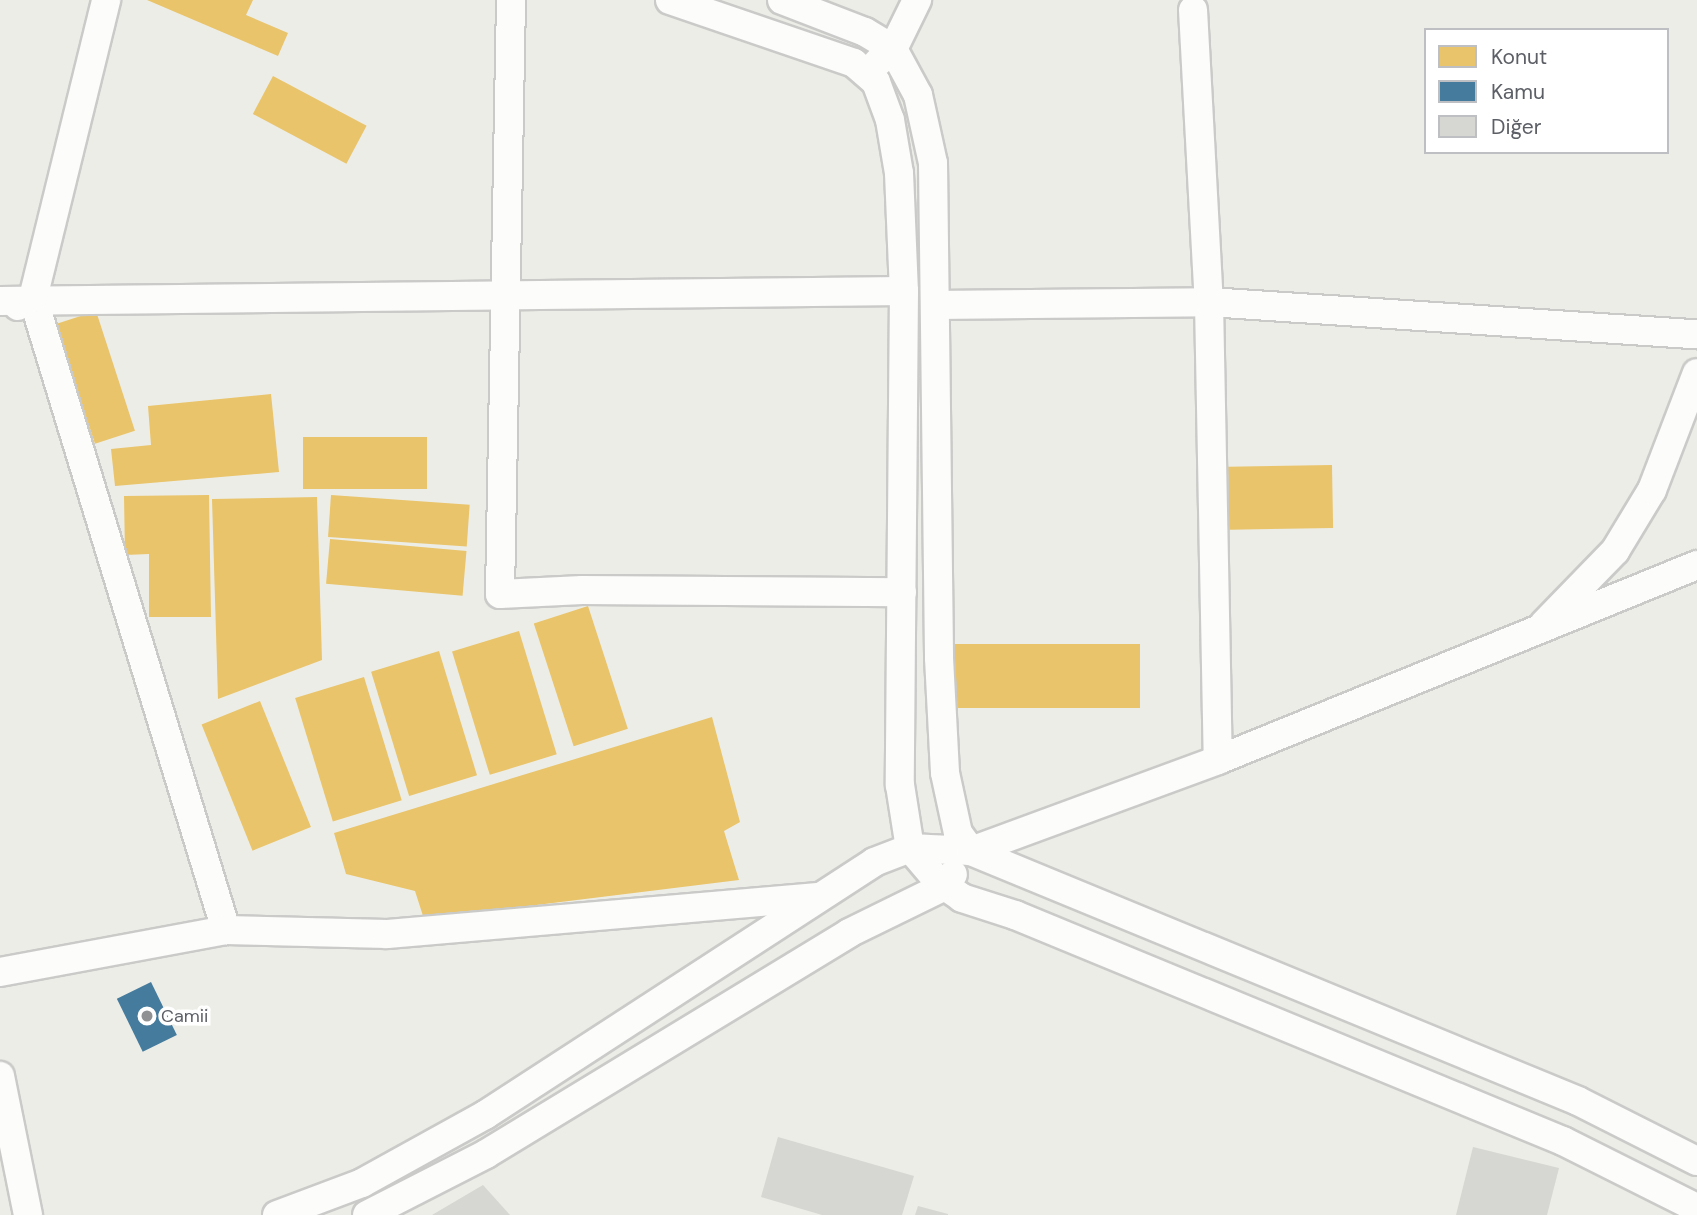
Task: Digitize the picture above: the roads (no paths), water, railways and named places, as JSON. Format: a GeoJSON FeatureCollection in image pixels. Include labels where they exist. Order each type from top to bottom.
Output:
{"type":"FeatureCollection","features":[{"type":"Feature","properties":{"kind":"street"},"geometry":{"type":"LineString","coordinates":[[106,0],[33,298],[226,930]]}},
{"type":"Feature","properties":{"kind":"street"},"geometry":{"type":"LineString","coordinates":[[511,0],[503,298],[500,594],[582,590],[902,592]]}},
{"type":"Feature","properties":{"kind":"street"},"geometry":{"type":"LineString","coordinates":[[670,0],[795,40],[854,63],[876,82],[890,120],[898,173],[905,291],[901,785],[910,848],[945,886],[962,898],[1015,915],[1563,1141],[1697,1208]]}},
{"type":"Feature","properties":{"kind":"street"},"geometry":{"type":"LineString","coordinates":[[782,0],[865,32],[893,49],[918,95],[933,163],[939,658],[945,773],[958,833],[971,852]]}},
{"type":"Feature","properties":{"kind":"street"},"geometry":{"type":"LineString","coordinates":[[865,72],[893,49],[917,0]]}},
{"type":"Feature","properties":{"kind":"street"},"geometry":{"type":"LineString","coordinates":[[1193,10],[1209,302],[1218,760]]}},
{"type":"Feature","properties":{"kind":"street"},"geometry":{"type":"LineString","coordinates":[[0,301],[33,298],[158,303],[905,291]]}},
{"type":"Feature","properties":{"kind":"street"},"geometry":{"type":"LineString","coordinates":[[0,315],[33,298]]}},
{"type":"Feature","properties":{"kind":"street"},"geometry":{"type":"LineString","coordinates":[[936,305],[1209,302],[1697,334]]}},
{"type":"Feature","properties":{"kind":"street"},"geometry":{"type":"LineString","coordinates":[[1535,633],[1615,551],[1652,491],[1697,373]]}},
{"type":"Feature","properties":{"kind":"street"},"geometry":{"type":"LineString","coordinates":[[367,1215],[486,1154],[849,933],[945,886],[971,852],[1218,760],[1697,565]]}},
{"type":"Feature","properties":{"kind":"street"},"geometry":{"type":"LineString","coordinates":[[901,659],[939,658]]}},
{"type":"Feature","properties":{"kind":"street"},"geometry":{"type":"LineString","coordinates":[[277,1215],[362,1183],[485,1115],[874,862],[910,848],[971,852],[1578,1101],[1697,1161]]}},
{"type":"Feature","properties":{"kind":"street"},"geometry":{"type":"LineString","coordinates":[[0,972],[226,930],[387,934],[824,897]]}},
{"type":"Feature","properties":{"kind":"street"},"geometry":{"type":"LineString","coordinates":[[0,1076],[28,1215]]}},
{"type":"Feature","properties":{"kind":"place","name":"Camii"},"geometry":{"type":"Point","coordinates":[147,1016]}}]}
